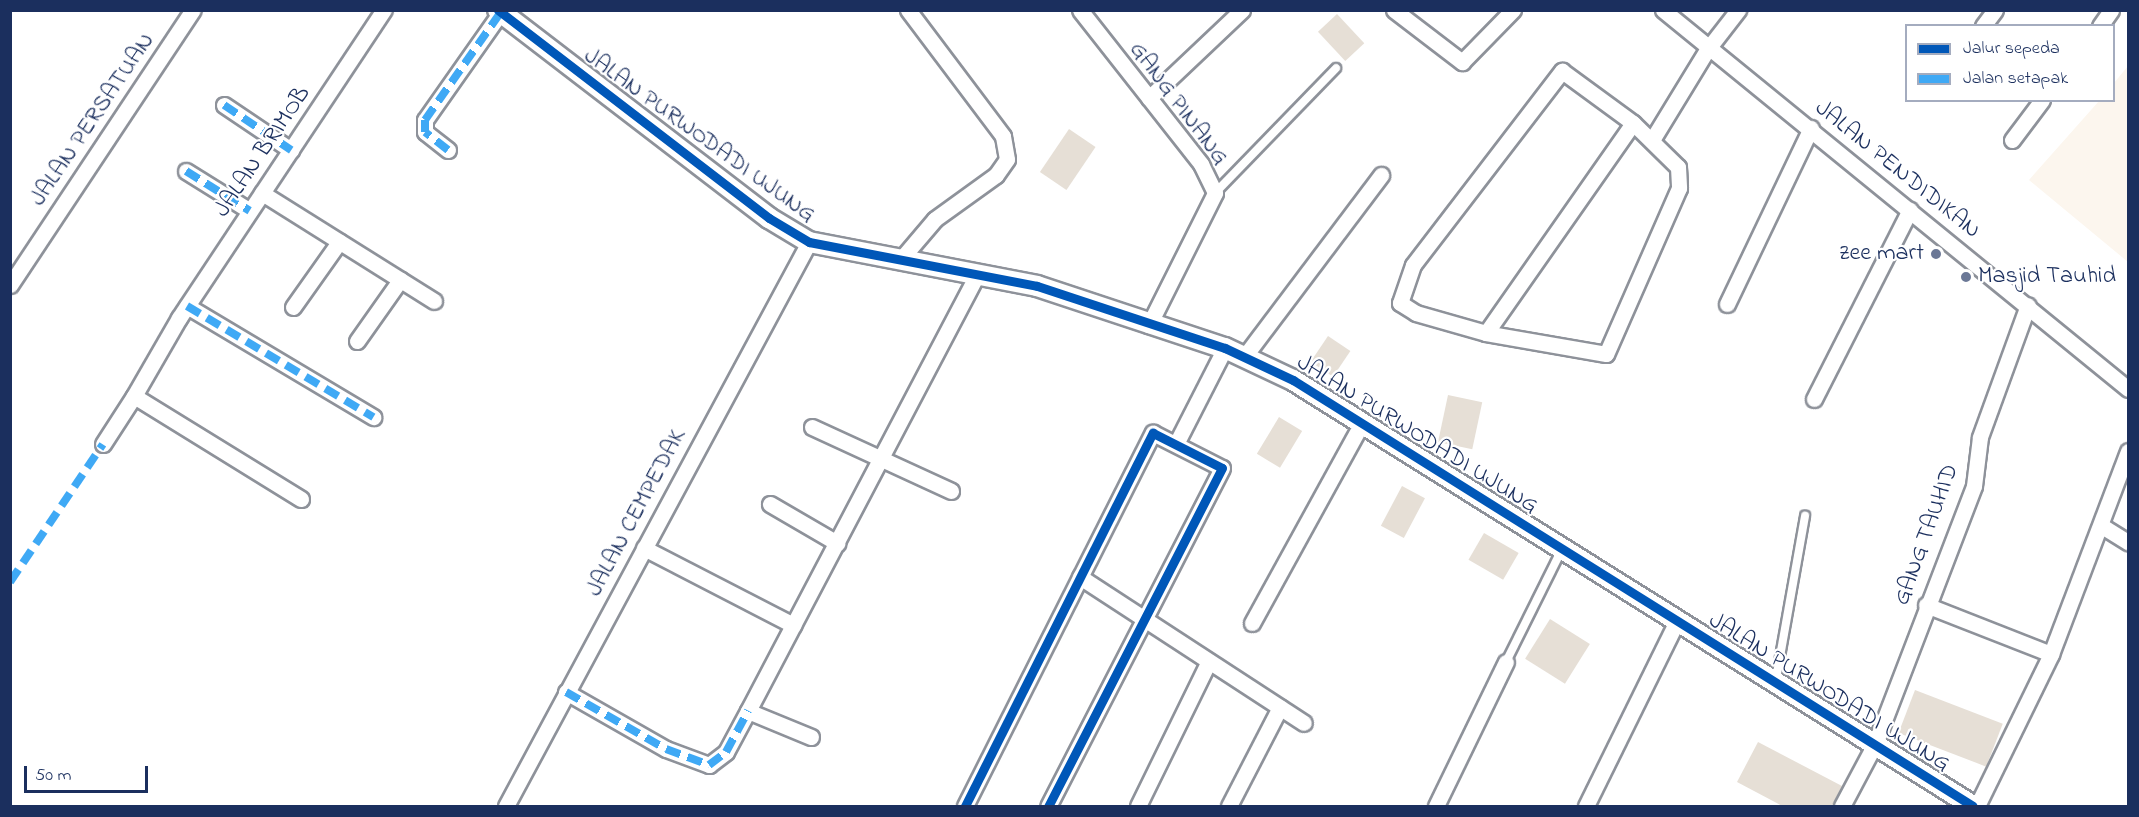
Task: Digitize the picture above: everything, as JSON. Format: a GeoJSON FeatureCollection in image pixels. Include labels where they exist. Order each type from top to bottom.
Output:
{"type":"FeatureCollection","features":[{"type":"Feature","properties":{"kind":"street","name":"JALAN PERSATUAN"},"geometry":{"type":"LineString","coordinates":[[10,285],[193,10]]}},
{"type":"Feature","properties":{"kind":"street","name":"JALAN BRIMOB"},"geometry":{"type":"LineString","coordinates":[[103,444],[183,312],[384,10]]}},
{"type":"Feature","properties":{"kind":"street"},"geometry":{"type":"LineString","coordinates":[[901,259],[935,219],[996,175],[1007,159],[1003,136],[908,10]]}},
{"type":"Feature","properties":{"kind":"street","name":"GANG PINANG"},"geometry":{"type":"LineString","coordinates":[[1080,10],[1201,164],[1215,193],[1149,325]]}},
{"type":"Feature","properties":{"kind":"street"},"geometry":{"type":"LineString","coordinates":[[1149,98],[1242,10]]}},
{"type":"Feature","properties":{"kind":"street"},"geometry":{"type":"LineString","coordinates":[[1395,10],[1462,62],[1513,10]]}},
{"type":"Feature","properties":{"kind":"street","name":"JALAN PENDIDIKAN"},"geometry":{"type":"LineString","coordinates":[[1663,10],[1707,50],[1811,128],[2128,388]]}},
{"type":"Feature","properties":{"kind":"street"},"geometry":{"type":"LineString","coordinates":[[1653,140],[1707,50],[1738,10]]}},
{"type":"Feature","properties":{"kind":"street"},"geometry":{"type":"LineString","coordinates":[[1984,24],[1995,10]]}},
{"type":"Feature","properties":{"kind":"street"},"geometry":{"type":"LineString","coordinates":[[2101,24],[2111,10]]}},
{"type":"Feature","properties":{"kind":"street"},"geometry":{"type":"LineString","coordinates":[[448,150],[425,132],[424,120],[499,11]]}},
{"type":"Feature","properties":{"kind":"street","name":"JALAN PURWODADI UJUNG"},"geometry":{"type":"LineString","coordinates":[[499,11],[769,218],[809,242],[1036,286],[1149,325],[1225,348],[1244,357],[1362,423],[1975,807]]}},
{"type":"Feature","properties":{"kind":"street"},"geometry":{"type":"LineString","coordinates":[[1562,71],[1653,140],[1678,167],[1679,188],[1606,354],[1486,333],[1416,313],[1400,303],[1413,265],[1562,71]]}},
{"type":"Feature","properties":{"kind":"street"},"geometry":{"type":"LineString","coordinates":[[2012,140],[2040,102]]}},
{"type":"Feature","properties":{"kind":"street"},"geometry":{"type":"LineString","coordinates":[[224,105],[291,150]]}},
{"type":"Feature","properties":{"kind":"street"},"geometry":{"type":"LineString","coordinates":[[1486,333],[1633,123]]}},
{"type":"Feature","properties":{"kind":"street"},"geometry":{"type":"LineString","coordinates":[[1727,304],[1811,128]]}},
{"type":"Feature","properties":{"kind":"street"},"geometry":{"type":"LineString","coordinates":[[186,171],[250,211]]}},
{"type":"Feature","properties":{"kind":"street"},"geometry":{"type":"LineString","coordinates":[[1244,357],[1382,175]]}},
{"type":"Feature","properties":{"kind":"street"},"geometry":{"type":"LineString","coordinates":[[262,193],[434,301]]}},
{"type":"Feature","properties":{"kind":"street"},"geometry":{"type":"LineString","coordinates":[[1814,399],[1910,210]]}},
{"type":"Feature","properties":{"kind":"street"},"geometry":{"type":"LineString","coordinates":[[293,307],[339,242]]}},
{"type":"Feature","properties":{"kind":"street","name":"JALAN CEMPEDAK"},"geometry":{"type":"LineString","coordinates":[[506,807],[809,242]]}},
{"type":"Feature","properties":{"kind":"street"},"geometry":{"type":"LineString","coordinates":[[566,692],[666,749],[709,765],[726,752],[882,459],[977,274]]}},
{"type":"Feature","properties":{"kind":"street"},"geometry":{"type":"LineString","coordinates":[[357,341],[400,280]]}},
{"type":"Feature","properties":{"kind":"street","name":"GANG TAUHID"},"geometry":{"type":"LineString","coordinates":[[1842,807],[1875,744],[1926,605],[1974,486],[1980,437],[2028,305]]}},
{"type":"Feature","properties":{"kind":"street"},"geometry":{"type":"LineString","coordinates":[[183,312],[373,417]]}},
{"type":"Feature","properties":{"kind":"street"},"geometry":{"type":"LineString","coordinates":[[1176,444],[1225,348]]}},
{"type":"Feature","properties":{"kind":"street"},"geometry":{"type":"LineString","coordinates":[[134,396],[301,499]]}},
{"type":"Feature","properties":{"kind":"street"},"geometry":{"type":"LineString","coordinates":[[1252,623],[1362,423]]}},
{"type":"Feature","properties":{"kind":"street"},"geometry":{"type":"LineString","coordinates":[[813,428],[951,491]]}},
{"type":"Feature","properties":{"kind":"street"},"geometry":{"type":"LineString","coordinates":[[965,807],[1153,433],[1222,468],[1048,807]]}},
{"type":"Feature","properties":{"kind":"street"},"geometry":{"type":"LineString","coordinates":[[1975,807],[2051,654],[2102,526],[2128,452]]}},
{"type":"Feature","properties":{"kind":"street"},"geometry":{"type":"LineString","coordinates":[[770,504],[837,543]]}},
{"type":"Feature","properties":{"kind":"street"},"geometry":{"type":"LineString","coordinates":[[2102,526],[2128,542]]}},
{"type":"Feature","properties":{"kind":"street"},"geometry":{"type":"LineString","coordinates":[[644,548],[793,625]]}},
{"type":"Feature","properties":{"kind":"street"},"geometry":{"type":"LineString","coordinates":[[1080,577],[1304,723]]}},
{"type":"Feature","properties":{"kind":"street"},"geometry":{"type":"LineString","coordinates":[[1926,605],[2051,654]]}},
{"type":"Feature","properties":{"kind":"street"},"geometry":{"type":"LineString","coordinates":[[1586,807],[1677,621]]}},
{"type":"Feature","properties":{"kind":"street"},"geometry":{"type":"LineString","coordinates":[[1138,807],[1209,661]]}},
{"type":"Feature","properties":{"kind":"street"},"geometry":{"type":"LineString","coordinates":[[1436,807],[1506,662]]}},
{"type":"Feature","properties":{"kind":"street"},"geometry":{"type":"LineString","coordinates":[[1228,807],[1280,707]]}},
{"type":"Feature","properties":{"kind":"street"},"geometry":{"type":"LineString","coordinates":[[748,711],[811,737]]}},
{"type":"Feature","properties":{"kind":"lane"},"geometry":{"type":"LineString","coordinates":[[1215,193],[1336,68]]}},
{"type":"Feature","properties":{"kind":"lane"},"geometry":{"type":"LineString","coordinates":[[1775,682],[1805,516]]}},
{"type":"Feature","properties":{"kind":"lane"},"geometry":{"type":"LineString","coordinates":[[1506,662],[1562,548]]}},
{"type":"Feature","properties":{"kind":"shaded area"},"geometry":{"type":"Polygon","coordinates":[[[2128,66],[2128,262],[2029,180],[2098,102],[2115,102],[2115,82],[2128,66]]]}},
{"type":"Feature","properties":{"kind":"building"},"geometry":{"type":"Polygon","coordinates":[[[1337,14],[1364,43],[1345,61],[1318,32],[1337,14]]]}},
{"type":"Feature","properties":{"kind":"building"},"geometry":{"type":"Polygon","coordinates":[[[1069,129],[1096,147],[1066,190],[1040,172],[1069,129]]]}},
{"type":"Feature","properties":{"kind":"building"},"geometry":{"type":"Polygon","coordinates":[[[1328,336],[1350,351],[1333,377],[1311,362],[1328,336]]]}},
{"type":"Feature","properties":{"kind":"building"},"geometry":{"type":"Polygon","coordinates":[[[1448,395],[1482,402],[1472,449],[1438,442],[1448,395]]]}},
{"type":"Feature","properties":{"kind":"building"},"geometry":{"type":"Polygon","coordinates":[[[1279,417],[1302,431],[1280,468],[1257,454],[1279,417]]]}},
{"type":"Feature","properties":{"kind":"building"},"geometry":{"type":"Polygon","coordinates":[[[1402,486],[1425,498],[1404,538],[1381,526],[1402,486]]]}},
{"type":"Feature","properties":{"kind":"building"},"geometry":{"type":"Polygon","coordinates":[[[1484,533],[1519,553],[1503,580],[1468,560],[1484,533]]]}},
{"type":"Feature","properties":{"kind":"building"},"geometry":{"type":"Polygon","coordinates":[[[1550,619],[1590,644],[1565,684],[1525,659],[1550,619]]]}},
{"type":"Feature","properties":{"kind":"building"},"geometry":{"type":"Polygon","coordinates":[[[1915,690],[2003,724],[1986,767],[1899,733],[1915,690]]]}},
{"type":"Feature","properties":{"kind":"building"},"geometry":{"type":"Polygon","coordinates":[[[1758,742],[1842,786],[1832,807],[1784,807],[1737,782],[1758,742]]]}},
{"type":"Feature","properties":{"kind":"marked path"},"geometry":{"type":"LineString","coordinates":[[448,150],[425,132],[425,120],[501,12]]}},
{"type":"Feature","properties":{"kind":"marked path"},"geometry":{"type":"LineString","coordinates":[[224,105],[291,150]]}},
{"type":"Feature","properties":{"kind":"marked path"},"geometry":{"type":"LineString","coordinates":[[186,171],[250,211]]}},
{"type":"Feature","properties":{"kind":"marked path"},"geometry":{"type":"LineString","coordinates":[[187,306],[373,417]]}},
{"type":"Feature","properties":{"kind":"marked path"},"geometry":{"type":"LineString","coordinates":[[10,582],[103,444]]}},
{"type":"Feature","properties":{"kind":"marked path"},"geometry":{"type":"LineString","coordinates":[[566,692],[666,749],[709,765],[726,752],[748,711]]}},
{"type":"Feature","properties":{"kind":"cycle path"},"geometry":{"type":"LineString","coordinates":[[498,10],[769,218],[809,242],[1037,286],[1225,348],[1293,380],[1973,806]]}},
{"type":"Feature","properties":{"kind":"cycle path"},"geometry":{"type":"LineString","coordinates":[[965,806],[1153,433],[1222,468],[1048,806]]}},
{"type":"Feature","properties":{"kind":"place","name":"zee mart"},"geometry":{"type":"Point","coordinates":[1936,254]}},
{"type":"Feature","properties":{"kind":"place","name":"Masjid Tauhid"},"geometry":{"type":"Point","coordinates":[1966,277]}}]}
